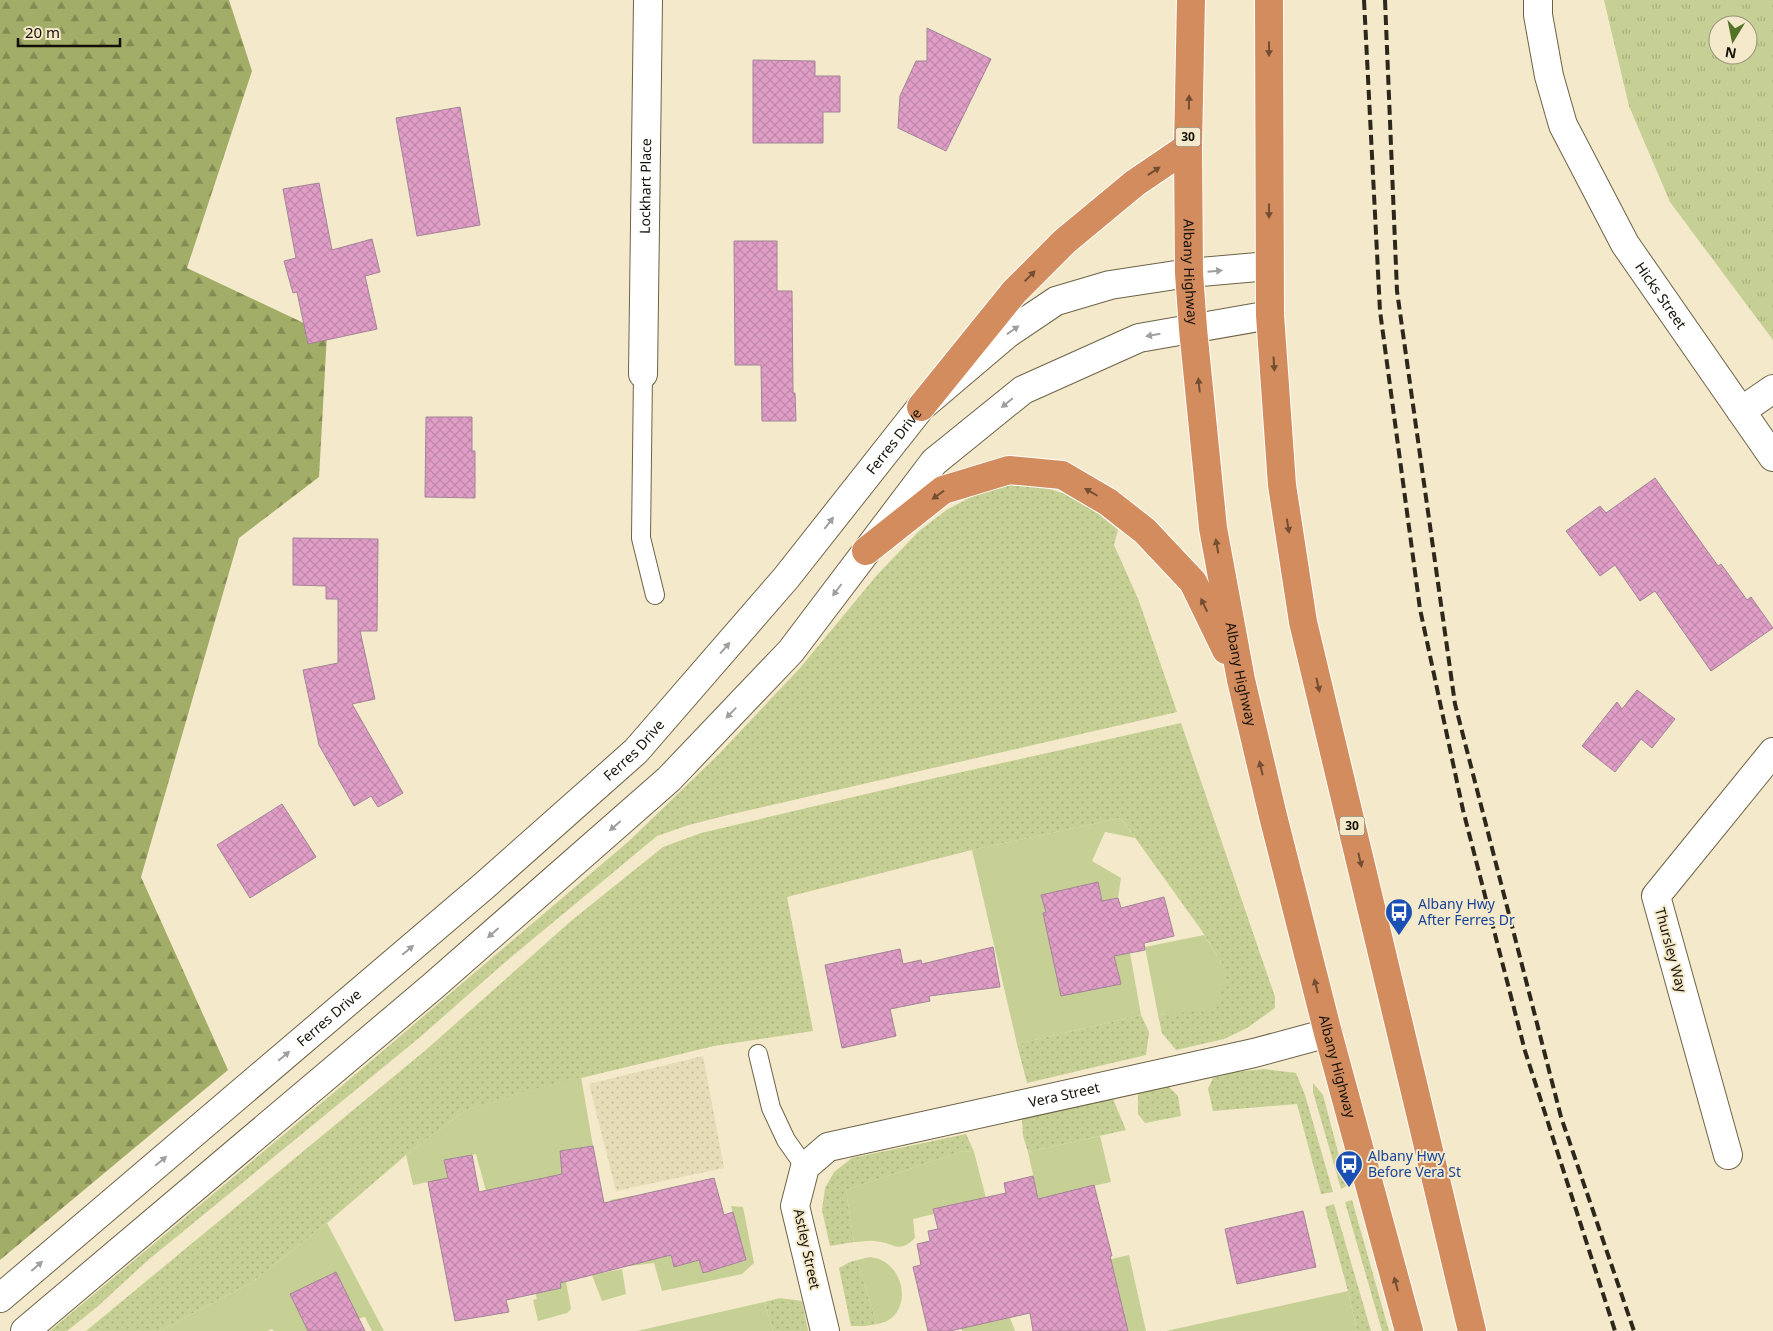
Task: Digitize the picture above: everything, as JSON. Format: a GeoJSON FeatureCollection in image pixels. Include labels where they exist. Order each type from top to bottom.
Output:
{"type":"FeatureCollection","features":[{"type":"Feature","properties":{"kind":"highway","name":"Albany Highway"},"geometry":{"type":"LineString","coordinates":[[1191,0],[1188,148],[1189,273],[1213,528],[1241,680],[1272,816],[1328,1033],[1409,1331]]}},
{"type":"Feature","properties":{"kind":"highway","name":"30"},"geometry":{"type":"LineString","coordinates":[[1269,0],[1270,315],[1282,485],[1303,622],[1472,1331]]}},
{"type":"Feature","properties":{"kind":"highway"},"geometry":{"type":"LineString","coordinates":[[921,407],[1014,292],[1065,241],[1136,183],[1188,148]]}},
{"type":"Feature","properties":{"kind":"highway"},"geometry":{"type":"LineString","coordinates":[[866,551],[943,490],[1009,470],[1062,475],[1108,502],[1145,531],[1193,582],[1241,680]]}},
{"type":"Feature","properties":{"kind":"street","name":"Lockhart Place"},"geometry":{"type":"LineString","coordinates":[[643,374],[648,0]]}},
{"type":"Feature","properties":{"kind":"street","name":"Hicks Street"},"geometry":{"type":"LineString","coordinates":[[1538,0],[1538,15],[1550,76],[1563,125],[1625,244],[1773,457]]}},
{"type":"Feature","properties":{"kind":"street","name":"Ferres Drive"},"geometry":{"type":"LineString","coordinates":[[0,1298],[485,885],[636,751],[786,578],[921,407],[1007,334],[1056,301],[1110,285],[1189,273],[1269,266]]}},
{"type":"Feature","properties":{"kind":"street"},"geometry":{"type":"LineString","coordinates":[[25,1331],[432,987],[668,779],[791,651],[934,462],[1023,390],[1139,338],[1270,315]]}},
{"type":"Feature","properties":{"kind":"street"},"geometry":{"type":"LineString","coordinates":[[1741,411],[1773,389]]}},
{"type":"Feature","properties":{"kind":"street","name":"Thursley Way"},"geometry":{"type":"LineString","coordinates":[[1728,1155],[1656,896],[1773,752]]}},
{"type":"Feature","properties":{"kind":"street","name":"Vera Street"},"geometry":{"type":"LineString","coordinates":[[805,1167],[828,1147],[1254,1054],[1328,1033]]}},
{"type":"Feature","properties":{"kind":"street","name":"Astley Street"},"geometry":{"type":"LineString","coordinates":[[805,1167],[796,1206],[825,1331]]}},
{"type":"Feature","properties":{"kind":"lane"},"geometry":{"type":"LineString","coordinates":[[643,374],[641,538],[654,595]]}},
{"type":"Feature","properties":{"kind":"lane"},"geometry":{"type":"LineString","coordinates":[[758,1054],[771,1108],[786,1140],[805,1167]]}},
{"type":"Feature","properties":{"kind":"green space"},"geometry":{"type":"Polygon","coordinates":[[[0,0],[229,0],[252,71],[187,268],[327,334],[319,477],[239,538],[141,877],[228,1070],[0,1260],[0,0]]]}},
{"type":"Feature","properties":{"kind":"green space"},"geometry":{"type":"Polygon","coordinates":[[[1604,0],[1773,0],[1773,340],[1670,202],[1629,106],[1604,0]]]}},
{"type":"Feature","properties":{"kind":"green space"},"geometry":{"type":"Polygon","coordinates":[[[1010,484],[1037,485],[1069,495],[1088,505],[1118,530],[1114,545],[1139,601],[1177,712],[728,815],[657,836],[503,964],[419,1038],[147,1261],[97,1307],[67,1331],[50,1331],[629,841],[719,754],[800,668],[877,575],[919,531],[948,509],[981,492],[1010,484]]]}},
{"type":"Feature","properties":{"kind":"green space"},"geometry":{"type":"Polygon","coordinates":[[[1181,723],[1275,997],[1275,1008],[1247,1028],[1224,1039],[1176,1050],[1162,1033],[1158,1015],[1167,1014],[1224,967],[1202,931],[1121,818],[972,850],[787,897],[813,1031],[714,1046],[527,1091],[464,1111],[406,1155],[327,1223],[251,1283],[159,1331],[86,1331],[427,1049],[571,921],[663,847],[701,833],[1181,723]]]}},
{"type":"Feature","properties":{"kind":"green space"},"geometry":{"type":"Polygon","coordinates":[[[1121,818],[1135,838],[1105,832],[1092,861],[1121,878],[1118,898],[1102,901],[1098,882],[1041,895],[1046,912],[1121,984],[1114,956],[1130,953],[1141,1015],[1017,1044],[972,850],[1121,818]]]}},
{"type":"Feature","properties":{"kind":"green space"},"geometry":{"type":"Polygon","coordinates":[[[1204,935],[1224,967],[1225,984],[1217,1001],[1206,1010],[1158,1015],[1145,947],[1204,935]]]}},
{"type":"Feature","properties":{"kind":"green space"},"geometry":{"type":"Polygon","coordinates":[[[1141,1015],[1149,1032],[1146,1055],[1027,1083],[1017,1044],[1141,1015]]]}},
{"type":"Feature","properties":{"kind":"green space"},"geometry":{"type":"Polygon","coordinates":[[[1265,1069],[1296,1073],[1305,1095],[1333,1192],[1321,1194],[1297,1104],[1213,1111],[1208,1089],[1213,1078],[1235,1072],[1265,1069]]]}},
{"type":"Feature","properties":{"kind":"green space"},"geometry":{"type":"Polygon","coordinates":[[[581,1077],[593,1146],[561,1151],[563,1177],[492,1213],[476,1154],[444,1160],[448,1178],[413,1185],[406,1155],[464,1111],[526,1091],[581,1077]]]}},
{"type":"Feature","properties":{"kind":"green space"},"geometry":{"type":"Polygon","coordinates":[[[1313,1083],[1323,1095],[1347,1186],[1341,1189],[1313,1092],[1313,1083]]]}},
{"type":"Feature","properties":{"kind":"green space"},"geometry":{"type":"Polygon","coordinates":[[[1168,1086],[1178,1096],[1181,1116],[1145,1123],[1138,1114],[1138,1094],[1168,1086]]]}},
{"type":"Feature","properties":{"kind":"green space"},"geometry":{"type":"Polygon","coordinates":[[[1113,1099],[1126,1130],[1028,1152],[1023,1136],[1022,1119],[1113,1099]]]}},
{"type":"Feature","properties":{"kind":"green space"},"geometry":{"type":"Polygon","coordinates":[[[966,1134],[974,1152],[963,1151],[846,1190],[854,1242],[830,1246],[822,1210],[825,1188],[834,1172],[852,1158],[966,1134]]]}},
{"type":"Feature","properties":{"kind":"green space"},"geometry":{"type":"Polygon","coordinates":[[[1100,1136],[1111,1182],[1062,1193],[1040,1206],[1028,1152],[1100,1136]]]}},
{"type":"Feature","properties":{"kind":"green space"},"geometry":{"type":"Polygon","coordinates":[[[963,1151],[974,1152],[988,1206],[933,1209],[934,1214],[913,1219],[915,1238],[904,1246],[900,1247],[872,1241],[854,1242],[846,1190],[963,1151]]]}},
{"type":"Feature","properties":{"kind":"green space"},"geometry":{"type":"Polygon","coordinates":[[[632,1196],[647,1257],[669,1251],[674,1267],[699,1260],[703,1272],[746,1261],[731,1206],[743,1207],[754,1263],[742,1274],[662,1291],[654,1263],[629,1266],[620,1225],[617,1225],[610,1200],[632,1196]]]}},
{"type":"Feature","properties":{"kind":"green space"},"geometry":{"type":"Polygon","coordinates":[[[1352,1200],[1389,1331],[1382,1331],[1345,1202],[1352,1200]]]}},
{"type":"Feature","properties":{"kind":"green space"},"geometry":{"type":"Polygon","coordinates":[[[1334,1204],[1371,1331],[1357,1331],[1325,1207],[1334,1204]]]}},
{"type":"Feature","properties":{"kind":"green space"},"geometry":{"type":"Polygon","coordinates":[[[327,1223],[384,1331],[372,1331],[365,1317],[308,1331],[274,1331],[272,1329],[268,1331],[159,1331],[251,1283],[327,1223]]]}},
{"type":"Feature","properties":{"kind":"green space"},"geometry":{"type":"Polygon","coordinates":[[[1129,1255],[1146,1331],[1126,1331],[1077,1267],[1129,1255]]]}},
{"type":"Feature","properties":{"kind":"green space"},"geometry":{"type":"Polygon","coordinates":[[[870,1257],[880,1259],[890,1266],[897,1275],[901,1285],[900,1305],[895,1314],[888,1321],[877,1324],[857,1260],[870,1257]]]}},
{"type":"Feature","properties":{"kind":"green space"},"geometry":{"type":"Polygon","coordinates":[[[857,1260],[877,1324],[851,1326],[839,1268],[857,1260]]]}},
{"type":"Feature","properties":{"kind":"green space"},"geometry":{"type":"Polygon","coordinates":[[[622,1269],[626,1294],[602,1301],[592,1275],[622,1269]]]}},
{"type":"Feature","properties":{"kind":"green space"},"geometry":{"type":"Polygon","coordinates":[[[566,1281],[571,1309],[567,1313],[538,1321],[533,1300],[537,1299],[535,1293],[561,1288],[560,1282],[566,1281]]]}},
{"type":"Feature","properties":{"kind":"green space"},"geometry":{"type":"Polygon","coordinates":[[[1348,1291],[1357,1331],[1166,1331],[1348,1291]]]}},
{"type":"Feature","properties":{"kind":"green space"},"geometry":{"type":"Polygon","coordinates":[[[780,1298],[802,1301],[808,1331],[773,1331],[764,1302],[780,1298]]]}},
{"type":"Feature","properties":{"kind":"green space"},"geometry":{"type":"Polygon","coordinates":[[[764,1302],[773,1331],[637,1331],[764,1302]]]}},
{"type":"Feature","properties":{"kind":"green space"},"geometry":{"type":"Polygon","coordinates":[[[1010,1318],[1015,1331],[962,1331],[961,1328],[1010,1318]]]}},
{"type":"Feature","properties":{"kind":"sand"},"geometry":{"type":"Polygon","coordinates":[[[703,1056],[724,1168],[616,1191],[589,1084],[703,1056]]]}},
{"type":"Feature","properties":{"kind":"building"},"geometry":{"type":"Polygon","coordinates":[[[927,28],[991,59],[946,151],[898,128],[900,96],[916,61],[927,61],[927,28]]]}},
{"type":"Feature","properties":{"kind":"building"},"geometry":{"type":"Polygon","coordinates":[[[753,60],[815,61],[815,76],[840,76],[840,112],[823,112],[823,143],[753,143],[753,60]]]}},
{"type":"Feature","properties":{"kind":"building"},"geometry":{"type":"Polygon","coordinates":[[[460,107],[480,225],[417,236],[396,118],[460,107]]]}},
{"type":"Feature","properties":{"kind":"building"},"geometry":{"type":"Polygon","coordinates":[[[319,183],[332,250],[372,239],[380,272],[365,276],[377,329],[308,344],[297,292],[293,293],[284,261],[296,258],[283,189],[319,183]]]}},
{"type":"Feature","properties":{"kind":"building"},"geometry":{"type":"Polygon","coordinates":[[[734,241],[777,241],[777,291],[792,291],[793,393],[795,393],[796,421],[762,421],[761,365],[735,365],[734,241]]]}},
{"type":"Feature","properties":{"kind":"building"},"geometry":{"type":"Polygon","coordinates":[[[426,417],[472,417],[472,451],[475,451],[475,498],[425,497],[426,417]]]}},
{"type":"Feature","properties":{"kind":"building"},"geometry":{"type":"Polygon","coordinates":[[[1655,478],[1718,566],[1721,564],[1747,600],[1751,597],[1773,628],[1711,671],[1655,591],[1640,601],[1615,565],[1600,576],[1566,531],[1600,506],[1606,513],[1655,478]]]}},
{"type":"Feature","properties":{"kind":"building"},"geometry":{"type":"Polygon","coordinates":[[[293,538],[378,539],[377,631],[360,631],[375,699],[352,704],[403,793],[378,807],[371,796],[354,806],[319,745],[303,670],[338,663],[338,599],[326,599],[326,586],[293,585],[293,538]]]}},
{"type":"Feature","properties":{"kind":"building"},"geometry":{"type":"Polygon","coordinates":[[[1637,690],[1675,719],[1652,748],[1641,739],[1615,772],[1582,746],[1617,702],[1622,709],[1637,690]]]}},
{"type":"Feature","properties":{"kind":"building"},"geometry":{"type":"Polygon","coordinates":[[[282,804],[316,857],[250,898],[217,845],[282,804]]]}},
{"type":"Feature","properties":{"kind":"building"},"geometry":{"type":"Polygon","coordinates":[[[1098,882],[1102,901],[1118,898],[1121,908],[1164,897],[1174,936],[1144,943],[1145,950],[1114,956],[1121,984],[1061,996],[1043,913],[1046,912],[1041,895],[1098,882]]]}},
{"type":"Feature","properties":{"kind":"building"},"geometry":{"type":"Polygon","coordinates":[[[993,947],[1000,987],[929,996],[930,1001],[890,1009],[896,1036],[842,1048],[825,965],[900,949],[903,964],[921,960],[922,964],[993,947]]]}},
{"type":"Feature","properties":{"kind":"building"},"geometry":{"type":"Polygon","coordinates":[[[593,1146],[604,1203],[714,1178],[724,1215],[733,1212],[746,1260],[703,1273],[699,1260],[674,1267],[671,1255],[560,1283],[561,1288],[506,1300],[509,1312],[455,1321],[428,1182],[448,1178],[444,1160],[472,1155],[479,1192],[562,1174],[560,1151],[593,1146]]]}},
{"type":"Feature","properties":{"kind":"building"},"geometry":{"type":"Polygon","coordinates":[[[1033,1176],[1038,1199],[1094,1185],[1128,1331],[1033,1331],[1030,1313],[950,1331],[928,1331],[913,1267],[921,1265],[917,1244],[930,1241],[928,1231],[938,1229],[933,1209],[1006,1193],[1004,1183],[1033,1176]]]}},
{"type":"Feature","properties":{"kind":"building"},"geometry":{"type":"Polygon","coordinates":[[[1303,1211],[1316,1267],[1237,1284],[1225,1229],[1303,1211]]]}},
{"type":"Feature","properties":{"kind":"building"},"geometry":{"type":"Polygon","coordinates":[[[336,1272],[365,1331],[308,1331],[290,1294],[336,1272]]]}},
{"type":"Feature","properties":{"kind":"railway"},"geometry":{"type":"LineString","coordinates":[[1364,0],[1380,311],[1420,609],[1463,810],[1525,1051],[1615,1331]]}},
{"type":"Feature","properties":{"kind":"railway"},"geometry":{"type":"LineString","coordinates":[[1385,0],[1397,291],[1455,704],[1561,1117],[1634,1331]]}},
{"type":"Feature","properties":{"kind":"place","name":"Albany Hwy After Ferres Dr"},"geometry":{"type":"Point","coordinates":[1399,936]}},
{"type":"Feature","properties":{"kind":"place","name":"Albany Hwy Before Vera St"},"geometry":{"type":"Point","coordinates":[1349,1188]}}]}
